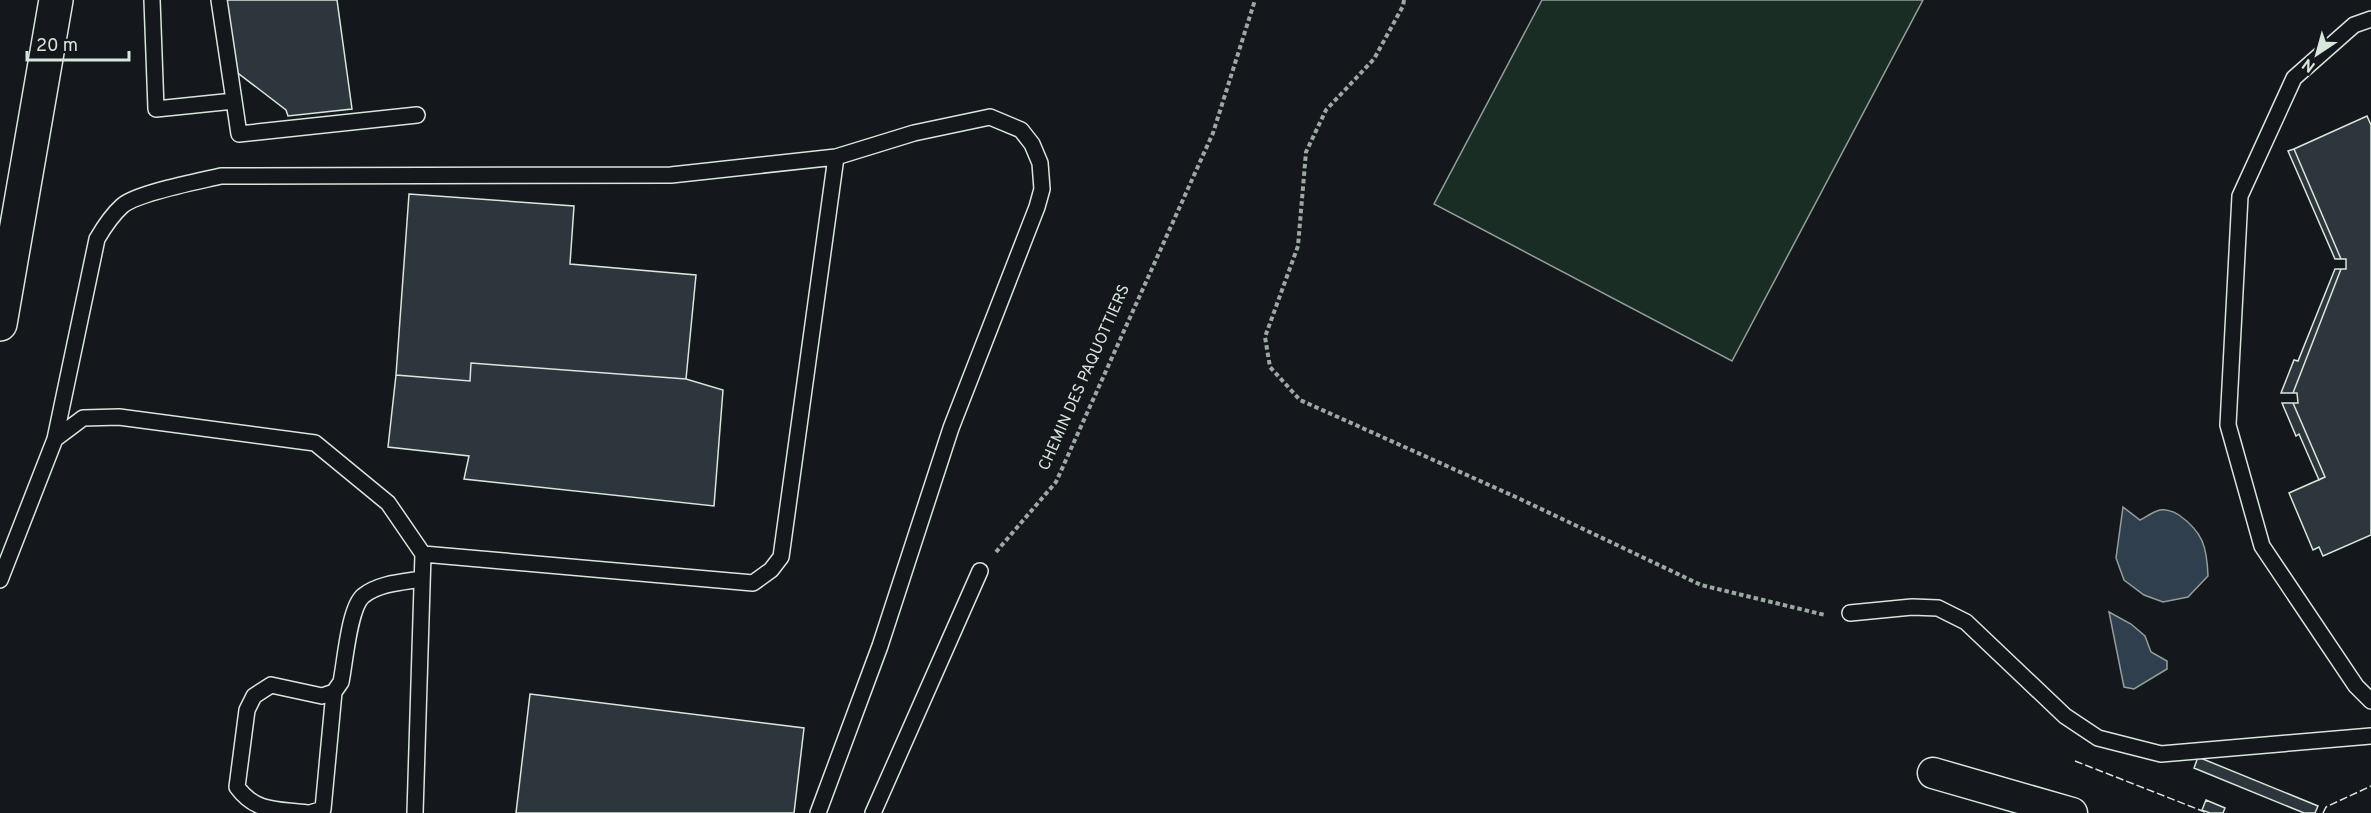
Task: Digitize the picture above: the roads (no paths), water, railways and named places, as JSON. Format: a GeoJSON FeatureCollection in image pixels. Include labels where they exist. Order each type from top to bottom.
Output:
{"type":"FeatureCollection","features":[{"type":"Feature","properties":{"kind":"main road"},"geometry":{"type":"LineString","coordinates":[[0,324],[56,0]]}},
{"type":"Feature","properties":{"kind":"street"},"geometry":{"type":"LineString","coordinates":[[1933,773],[2072,813]]}},
{"type":"Feature","properties":{"kind":"lane"},"geometry":{"type":"LineString","coordinates":[[152,0],[156,109],[234,101]]}},
{"type":"Feature","properties":{"kind":"lane"},"geometry":{"type":"LineString","coordinates":[[219,0],[239,134],[417,115]]}},
{"type":"Feature","properties":{"kind":"lane"},"geometry":{"type":"LineString","coordinates":[[2371,19],[2354,25],[2294,78],[2240,196],[2228,425],[2262,546],[2356,686],[2371,701]]}},
{"type":"Feature","properties":{"kind":"lane"},"geometry":{"type":"LineString","coordinates":[[0,580],[55,439],[97,239],[108,221],[124,204],[157,192],[221,176],[671,175],[836,157],[914,133],[990,117],[1021,130],[1032,144],[1040,163],[1042,189],[1033,218],[951,428],[880,646],[819,813]]}},
{"type":"Feature","properties":{"kind":"lane"},"geometry":{"type":"LineString","coordinates":[[423,555],[753,583],[771,570],[781,556],[836,157]]}},
{"type":"Feature","properties":{"kind":"lane"},"geometry":{"type":"LineString","coordinates":[[55,439],[83,418],[119,417],[315,443],[388,503],[423,555],[415,813]]}},
{"type":"Feature","properties":{"kind":"lane"},"geometry":{"type":"LineString","coordinates":[[873,813],[980,571]]}},
{"type":"Feature","properties":{"kind":"lane"},"geometry":{"type":"LineString","coordinates":[[334,692],[322,696],[271,685],[254,696],[247,710],[237,787],[255,806],[309,813],[323,809],[334,692],[341,682],[356,605],[364,595],[392,584],[422,579]]}},
{"type":"Feature","properties":{"kind":"lane"},"geometry":{"type":"LineString","coordinates":[[1850,613],[1912,607],[1938,608],[1966,622],[2065,716],[2098,738],[2161,754],[2371,736]]}},
{"type":"Feature","properties":{"kind":"water"},"geometry":{"type":"Polygon","coordinates":[[[2123,507],[2140,520],[2159,510],[2171,511],[2194,528],[2205,548],[2208,576],[2188,597],[2163,602],[2144,595],[2124,580],[2116,558],[2123,507]]]}},
{"type":"Feature","properties":{"kind":"water"},"geometry":{"type":"Polygon","coordinates":[[[2109,612],[2131,624],[2145,636],[2151,652],[2167,661],[2167,669],[2134,689],[2124,687],[2109,612]]]}}]}
